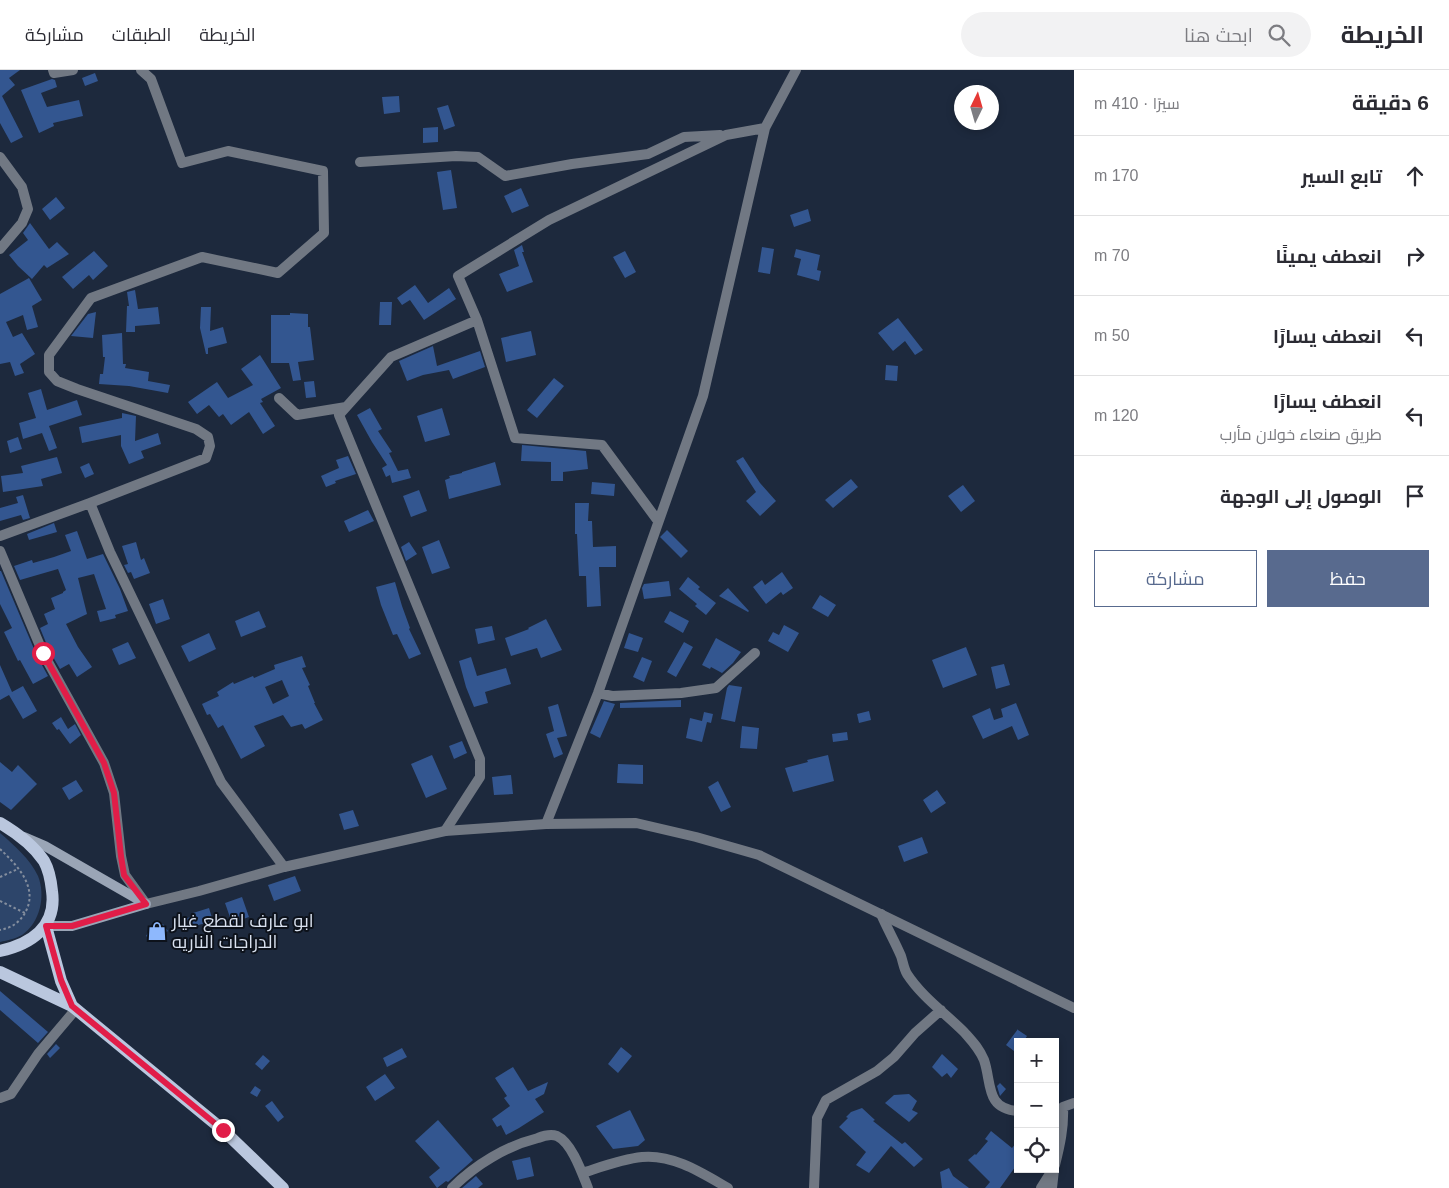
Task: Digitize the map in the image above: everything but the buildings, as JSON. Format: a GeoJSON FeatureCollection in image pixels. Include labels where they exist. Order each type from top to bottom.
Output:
{"type":"FeatureCollection","features":[{"type":"Feature","properties":{"kind":"main road"},"geometry":{"type":"LineString","coordinates":[[0,824],[44,846],[146,904]]}},
{"type":"Feature","properties":{"kind":"main road"},"geometry":{"type":"LineString","coordinates":[[0,951],[29,941],[38,934],[46,926],[52,906],[51,880],[44,862],[21,836]]}},
{"type":"Feature","properties":{"kind":"main road"},"geometry":{"type":"LineString","coordinates":[[46,926],[72,926],[146,904]]}},
{"type":"Feature","properties":{"kind":"main road"},"geometry":{"type":"LineString","coordinates":[[46,926],[61,980],[74,1008]]}},
{"type":"Feature","properties":{"kind":"main road"},"geometry":{"type":"LineString","coordinates":[[0,972],[74,1008],[223,1130],[283,1188]]}},
{"type":"Feature","properties":{"kind":"street"},"geometry":{"type":"LineString","coordinates":[[53,70],[54,73],[73,70]]}},
{"type":"Feature","properties":{"kind":"street"},"geometry":{"type":"LineString","coordinates":[[0,536],[206,458],[210,446],[208,437],[196,429],[56,381],[50,372],[49,355],[92,298],[202,257],[278,273],[324,233],[322,171],[228,151],[182,162],[152,79],[141,70]]}},
{"type":"Feature","properties":{"kind":"street"},"geometry":{"type":"LineString","coordinates":[[546,824],[598,693],[703,396],[764,128],[796,70]]}},
{"type":"Feature","properties":{"kind":"street"},"geometry":{"type":"LineString","coordinates":[[360,162],[456,156],[478,157],[505,176],[572,164],[648,154],[684,137],[726,135],[764,128]]}},
{"type":"Feature","properties":{"kind":"street"},"geometry":{"type":"LineString","coordinates":[[658,521],[602,445],[515,438],[477,320],[458,276],[548,220],[726,135]]}},
{"type":"Feature","properties":{"kind":"street"},"geometry":{"type":"LineString","coordinates":[[0,157],[22,186],[28,209],[22,223],[0,248]]}},
{"type":"Feature","properties":{"kind":"street"},"geometry":{"type":"LineString","coordinates":[[445,830],[480,777],[480,759],[339,415],[391,357],[477,320]]}},
{"type":"Feature","properties":{"kind":"street"},"geometry":{"type":"LineString","coordinates":[[278,398],[298,415],[346,407]]}},
{"type":"Feature","properties":{"kind":"street"},"geometry":{"type":"LineString","coordinates":[[90,503],[110,552],[221,782],[284,867]]}},
{"type":"Feature","properties":{"kind":"street"},"geometry":{"type":"LineString","coordinates":[[0,551],[43,653],[104,763],[114,793],[124,875],[146,904],[284,867],[445,830],[546,824],[636,823],[696,837],[759,855],[1074,1008]]}},
{"type":"Feature","properties":{"kind":"street"},"geometry":{"type":"LineString","coordinates":[[598,693],[612,696],[716,688],[755,653]]}},
{"type":"Feature","properties":{"kind":"street"},"geometry":{"type":"LineString","coordinates":[[881,914],[907,973],[925,995],[978,1047],[988,1076],[991,1094],[998,1105],[1007,1110],[1014,1111]]}},
{"type":"Feature","properties":{"kind":"street"},"geometry":{"type":"LineString","coordinates":[[0,1098],[11,1094],[38,1054],[74,1008]]}},
{"type":"Feature","properties":{"kind":"street"},"geometry":{"type":"LineString","coordinates":[[814,1188],[817,1118],[826,1100],[878,1071],[894,1057],[915,1032],[941,1010]]}},
{"type":"Feature","properties":{"kind":"street"},"geometry":{"type":"LineString","coordinates":[[1059,1149],[1064,1120],[1059,1108],[1074,1103]]}},
{"type":"Feature","properties":{"kind":"street"},"geometry":{"type":"LineString","coordinates":[[452,1188],[461,1179],[489,1159],[522,1142],[546,1136],[556,1136],[565,1142],[576,1159],[588,1188]]}},
{"type":"Feature","properties":{"kind":"street"},"geometry":{"type":"LineString","coordinates":[[582,1173],[643,1156],[669,1159],[695,1170],[728,1188]]}},
{"type":"Feature","properties":{"kind":"street"},"geometry":{"type":"LineString","coordinates":[[1042,1188],[1051,1173]]}},
{"type":"Feature","properties":{"kind":"street"},"geometry":{"type":"LineString","coordinates":[[1052,1188],[1054,1173]]}},
{"type":"Feature","properties":{"kind":"path"},"geometry":{"type":"LineString","coordinates":[[0,849],[18,869],[27,881],[30,889],[30,902],[22,919],[16,924],[0,930]]}},
{"type":"Feature","properties":{"kind":"path"},"geometry":{"type":"LineString","coordinates":[[0,877],[18,869]]}},
{"type":"Feature","properties":{"kind":"path"},"geometry":{"type":"LineString","coordinates":[[0,901],[25,913]]}},
{"type":"Feature","properties":{"kind":"shaded area"},"geometry":{"type":"Polygon","coordinates":[[[0,833],[31,864],[38,876],[41,900],[37,916],[28,930],[22,935],[0,942],[0,833]]]}},
{"type":"Feature","properties":{"kind":"place","name":"ابو عارف لقطع غيار الدراجات الناريه"},"geometry":{"type":"Point","coordinates":[157,931]}},
{"type":"Feature","properties":{"kind":"route"},"geometry":{"type":"LineString","coordinates":[[43,653],[104,763],[114,793],[124,875],[146,904],[72,926],[46,926],[61,980],[72,1006],[223,1130]]}}]}
